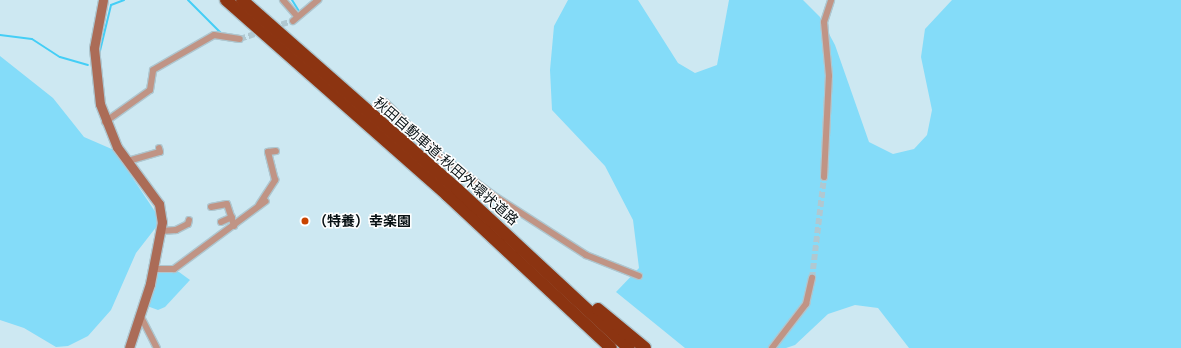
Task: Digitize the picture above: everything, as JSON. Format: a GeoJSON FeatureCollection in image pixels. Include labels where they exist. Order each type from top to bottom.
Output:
{"type":"FeatureCollection","features":[{"type":"Feature","properties":{"kind":"highway","name":"秋田自動車道;秋田外環状道路"},"geometry":{"type":"LineString","coordinates":[[226,0],[447,195],[611,348]]}},
{"type":"Feature","properties":{"kind":"highway","name":"秋田自動車道;秋田外環状道路"},"geometry":{"type":"LineString","coordinates":[[242,0],[504,232],[629,348]]}},
{"type":"Feature","properties":{"kind":"highway"},"geometry":{"type":"LineString","coordinates":[[504,232],[645,348]]}},
{"type":"Feature","properties":{"kind":"main road"},"geometry":{"type":"LineString","coordinates":[[103,0],[94,65],[105,122],[128,161],[159,204],[161,231],[154,269],[130,348]]}},
{"type":"Feature","properties":{"kind":"street"},"geometry":{"type":"LineString","coordinates":[[283,0],[295,18],[312,8],[318,0]]}},
{"type":"Feature","properties":{"kind":"street"},"geometry":{"type":"LineString","coordinates":[[824,177],[829,76],[824,22],[831,0]]}},
{"type":"Feature","properties":{"kind":"street"},"geometry":{"type":"LineString","coordinates":[[105,122],[150,90],[153,70],[214,35],[240,39]]}},
{"type":"Feature","properties":{"kind":"street"},"geometry":{"type":"LineString","coordinates":[[385,102],[436,152],[493,195],[586,255],[639,276]]}},
{"type":"Feature","properties":{"kind":"street"},"geometry":{"type":"LineString","coordinates":[[128,161],[160,152],[159,148]]}},
{"type":"Feature","properties":{"kind":"street"},"geometry":{"type":"LineString","coordinates":[[258,207],[275,180],[268,152],[276,151]]}},
{"type":"Feature","properties":{"kind":"street"},"geometry":{"type":"LineString","coordinates":[[154,269],[174,269],[266,201]]}},
{"type":"Feature","properties":{"kind":"street"},"geometry":{"type":"LineString","coordinates":[[211,207],[227,204],[234,226]]}},
{"type":"Feature","properties":{"kind":"street"},"geometry":{"type":"LineString","coordinates":[[221,222],[232,217]]}},
{"type":"Feature","properties":{"kind":"street"},"geometry":{"type":"LineString","coordinates":[[161,231],[176,230],[188,224],[189,220]]}},
{"type":"Feature","properties":{"kind":"street"},"geometry":{"type":"LineString","coordinates":[[772,348],[806,304],[812,278]]}},
{"type":"Feature","properties":{"kind":"street"},"geometry":{"type":"LineString","coordinates":[[140,315],[157,348]]}},
{"type":"Feature","properties":{"kind":"shaded area"},"geometry":{"type":"Polygon","coordinates":[[[568,0],[638,0],[678,63],[695,73],[717,65],[729,0],[803,0],[820,17],[835,45],[869,142],[893,154],[914,149],[927,135],[932,110],[921,57],[925,29],[952,0],[1181,0],[1181,348],[909,348],[878,308],[855,305],[828,314],[795,345],[786,348],[685,348],[616,292],[639,268],[633,220],[605,166],[552,110],[550,70],[554,26],[568,0]]]}},
{"type":"Feature","properties":{"kind":"shaded area"},"geometry":{"type":"Polygon","coordinates":[[[0,56],[53,98],[84,137],[114,150],[156,213],[157,226],[136,253],[111,310],[88,336],[68,346],[56,347],[24,328],[0,320],[0,56]]]}},
{"type":"Feature","properties":{"kind":"shaded area"},"geometry":{"type":"Polygon","coordinates":[[[157,272],[179,272],[190,280],[165,307],[158,310],[147,306],[157,272]]]}},
{"type":"Feature","properties":{"kind":"waterway"},"geometry":{"type":"LineString","coordinates":[[99,55],[111,5],[124,0]]}},
{"type":"Feature","properties":{"kind":"waterway"},"geometry":{"type":"LineString","coordinates":[[188,0],[222,34]]}},
{"type":"Feature","properties":{"kind":"waterway"},"geometry":{"type":"LineString","coordinates":[[292,0],[299,11]]}},
{"type":"Feature","properties":{"kind":"waterway"},"geometry":{"type":"LineString","coordinates":[[0,35],[32,39],[60,57],[88,65]]}},
{"type":"Feature","properties":{"kind":"tunnel"},"geometry":{"type":"LineString","coordinates":[[273,27],[293,21]]}},
{"type":"Feature","properties":{"kind":"tunnel"},"geometry":{"type":"LineString","coordinates":[[240,39],[263,31]]}},
{"type":"Feature","properties":{"kind":"tunnel"},"geometry":{"type":"LineString","coordinates":[[812,278],[824,177]]}},
{"type":"Feature","properties":{"kind":"place","name":"（特養）幸楽園"},"geometry":{"type":"Point","coordinates":[305,221]}}]}
